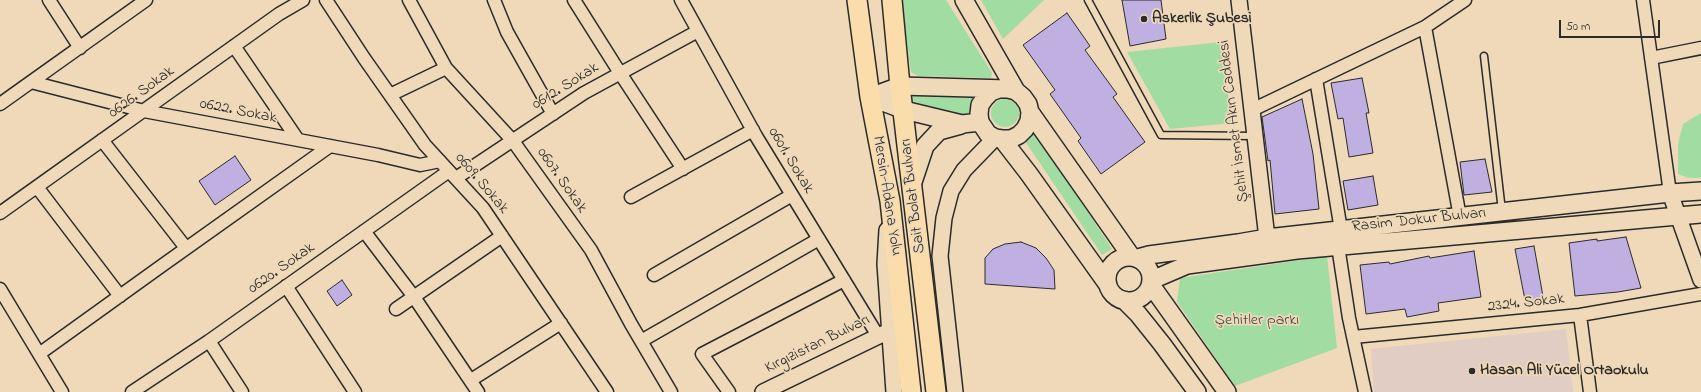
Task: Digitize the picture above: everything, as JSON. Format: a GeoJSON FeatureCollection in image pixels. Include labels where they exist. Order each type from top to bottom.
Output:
{"type":"FeatureCollection","features":[{"type":"Feature","properties":{"kind":"highway","name":"Mersin-Adana Yolu"},"geometry":{"type":"LineString","coordinates":[[857,0],[870,97],[890,201],[911,392]]}},
{"type":"Feature","properties":{"kind":"highway","name":"Sait Bolat Bulvarı"},"geometry":{"type":"LineString","coordinates":[[892,0],[900,86],[913,182],[936,392]]}},
{"type":"Feature","properties":{"kind":"main road"},"geometry":{"type":"LineString","coordinates":[[964,0],[1008,90]]}},
{"type":"Feature","properties":{"kind":"main road"},"geometry":{"type":"LineString","coordinates":[[870,97],[900,86],[1008,90],[1023,97],[1028,104],[1030,112],[1029,121],[1025,129],[1019,135],[1011,139],[998,139]]}},
{"type":"Feature","properties":{"kind":"main road"},"geometry":{"type":"LineString","coordinates":[[1008,90],[991,92],[985,98],[980,105],[980,122],[988,134],[998,139],[1029,174],[1117,297],[1124,300],[1131,301],[1138,299],[1144,295],[1151,282],[1187,264],[1297,250],[1340,238],[1701,214]]}},
{"type":"Feature","properties":{"kind":"main road"},"geometry":{"type":"LineString","coordinates":[[870,97],[904,110],[962,124]]}},
{"type":"Feature","properties":{"kind":"main road"},"geometry":{"type":"LineString","coordinates":[[1030,112],[1135,257],[1149,268],[1151,282],[1227,392]]}},
{"type":"Feature","properties":{"kind":"main road"},"geometry":{"type":"LineString","coordinates":[[913,182],[925,146],[939,131],[962,124],[980,122]]}},
{"type":"Feature","properties":{"kind":"main road","name":"Rasim Dokur Bulvarı"},"geometry":{"type":"LineString","coordinates":[[1135,257],[1238,244],[1267,238],[1340,238],[1460,217],[1670,193],[1701,191]]}},
{"type":"Feature","properties":{"kind":"main road"},"geometry":{"type":"LineString","coordinates":[[1108,285],[1108,271],[1112,265],[1124,257],[1135,257]]}},
{"type":"Feature","properties":{"kind":"main road"},"geometry":{"type":"LineString","coordinates":[[1124,300],[1138,314],[1162,344],[1197,392]]}},
{"type":"Feature","properties":{"kind":"street"},"geometry":{"type":"LineString","coordinates":[[49,0],[80,48]]}},
{"type":"Feature","properties":{"kind":"street"},"geometry":{"type":"LineString","coordinates":[[0,104],[146,0]]}},
{"type":"Feature","properties":{"kind":"street","name":"0626. Sokak"},"geometry":{"type":"LineString","coordinates":[[0,213],[279,14],[303,0]]}},
{"type":"Feature","properties":{"kind":"street","name":"0609. Sokak"},"geometry":{"type":"LineString","coordinates":[[326,0],[425,145],[483,208],[561,323],[602,390]]}},
{"type":"Feature","properties":{"kind":"street","name":"0607. Sokak"},"geometry":{"type":"LineString","coordinates":[[409,0],[446,68],[513,140],[591,250],[671,392]]}},
{"type":"Feature","properties":{"kind":"street"},"geometry":{"type":"LineString","coordinates":[[494,0],[507,32],[553,114]]}},
{"type":"Feature","properties":{"kind":"street"},"geometry":{"type":"LineString","coordinates":[[574,0],[620,74],[683,169]]}},
{"type":"Feature","properties":{"kind":"street","name":"0601. Sokak"},"geometry":{"type":"LineString","coordinates":[[680,0],[753,130],[819,240],[844,280],[884,334]]}},
{"type":"Feature","properties":{"kind":"street","name":"Şehit İsmet Akın Caddesi"},"geometry":{"type":"LineString","coordinates":[[1239,0],[1267,238]]}},
{"type":"Feature","properties":{"kind":"street"},"geometry":{"type":"LineString","coordinates":[[1252,110],[1425,27],[1465,0]]}},
{"type":"Feature","properties":{"kind":"street"},"geometry":{"type":"LineString","coordinates":[[1643,0],[1670,193],[1701,280]]}},
{"type":"Feature","properties":{"kind":"street"},"geometry":{"type":"LineString","coordinates":[[1425,27],[1460,217]]}},
{"type":"Feature","properties":{"kind":"street","name":"0612. Sokak"},"geometry":{"type":"LineString","coordinates":[[452,174],[513,140],[584,93],[698,31]]}},
{"type":"Feature","properties":{"kind":"street"},"geometry":{"type":"LineString","coordinates":[[234,46],[298,140]]}},
{"type":"Feature","properties":{"kind":"street"},"geometry":{"type":"LineString","coordinates":[[1651,58],[1701,48]]}},
{"type":"Feature","properties":{"kind":"street"},"geometry":{"type":"LineString","coordinates":[[390,95],[446,68]]}},
{"type":"Feature","properties":{"kind":"street"},"geometry":{"type":"LineString","coordinates":[[1316,79],[1353,337],[1365,392]]}},
{"type":"Feature","properties":{"kind":"street","name":"0622. Sokak"},"geometry":{"type":"LineString","coordinates":[[31,82],[144,111],[330,146],[420,165],[440,161]]}},
{"type":"Feature","properties":{"kind":"street"},"geometry":{"type":"LineString","coordinates":[[630,197],[753,130]]}},
{"type":"Feature","properties":{"kind":"street"},"geometry":{"type":"LineString","coordinates":[[955,392],[940,256],[944,218],[951,191],[964,170],[998,139]]}},
{"type":"Feature","properties":{"kind":"street"},"geometry":{"type":"LineString","coordinates":[[102,140],[186,248]]}},
{"type":"Feature","properties":{"kind":"street"},"geometry":{"type":"LineString","coordinates":[[39,354],[330,146]]}},
{"type":"Feature","properties":{"kind":"street","name":"0620. Sokak"},"geometry":{"type":"LineString","coordinates":[[132,392],[364,231],[452,174]]}},
{"type":"Feature","properties":{"kind":"street"},"geometry":{"type":"LineString","coordinates":[[37,187],[120,296]]}},
{"type":"Feature","properties":{"kind":"street"},"geometry":{"type":"LineString","coordinates":[[654,275],[792,195]]}},
{"type":"Feature","properties":{"kind":"street"},"geometry":{"type":"LineString","coordinates":[[890,201],[885,264],[884,334],[894,392]]}},
{"type":"Feature","properties":{"kind":"street"},"geometry":{"type":"LineString","coordinates":[[364,231],[414,297],[478,392]]}},
{"type":"Feature","properties":{"kind":"street"},"geometry":{"type":"LineString","coordinates":[[396,309],[502,236]]}},
{"type":"Feature","properties":{"kind":"street"},"geometry":{"type":"LineString","coordinates":[[641,341],[819,240]]}},
{"type":"Feature","properties":{"kind":"street"},"geometry":{"type":"LineString","coordinates":[[729,392],[702,354],[844,280]]}},
{"type":"Feature","properties":{"kind":"street"},"geometry":{"type":"LineString","coordinates":[[286,286],[355,392]]}},
{"type":"Feature","properties":{"kind":"street"},"geometry":{"type":"LineString","coordinates":[[0,289],[62,392]]}},
{"type":"Feature","properties":{"kind":"street","name":"2324. Sokak"},"geometry":{"type":"LineString","coordinates":[[1353,337],[1580,315],[1701,294]]}},
{"type":"Feature","properties":{"kind":"street"},"geometry":{"type":"LineString","coordinates":[[1580,315],[1590,392]]}},
{"type":"Feature","properties":{"kind":"street"},"geometry":{"type":"LineString","coordinates":[[471,380],[561,323]]}},
{"type":"Feature","properties":{"kind":"street","name":"Kırgızistan Bulvarı"},"geometry":{"type":"LineString","coordinates":[[763,392],[884,334]]}},
{"type":"Feature","properties":{"kind":"street"},"geometry":{"type":"LineString","coordinates":[[209,340],[242,392]]}},
{"type":"Feature","properties":{"kind":"lane"},"geometry":{"type":"LineString","coordinates":[[1088,0],[1161,135],[1255,136]]}},
{"type":"Feature","properties":{"kind":"lane"},"geometry":{"type":"LineString","coordinates":[[1484,56],[1502,212]]}},
{"type":"Feature","properties":{"kind":"shaded area","name":"Hasan Ali Yücel Ortaokulu"},"geometry":{"type":"Polygon","coordinates":[[[1566,329],[1573,392],[1374,392],[1371,349],[1566,329]]]}},
{"type":"Feature","properties":{"kind":"green space"},"geometry":{"type":"Polygon","coordinates":[[[901,0],[946,0],[992,73],[991,78],[918,76],[911,72],[901,0]]]}},
{"type":"Feature","properties":{"kind":"green space"},"geometry":{"type":"Polygon","coordinates":[[[981,0],[1044,0],[1003,39],[981,0]]]}},
{"type":"Feature","properties":{"kind":"green space"},"geometry":{"type":"Polygon","coordinates":[[[1221,42],[1232,123],[1170,129],[1127,52],[1221,42]]]}},
{"type":"Feature","properties":{"kind":"green space"},"geometry":{"type":"Polygon","coordinates":[[[916,91],[976,96],[972,119],[912,101],[910,96],[916,91]]]}},
{"type":"Feature","properties":{"kind":"green space"},"geometry":{"type":"Polygon","coordinates":[[[1005,99],[1011,100],[1015,103],[1018,107],[1018,119],[1015,123],[1011,126],[1005,127],[999,126],[995,123],[992,119],[991,113],[992,107],[995,103],[999,100],[1005,99]]]}},
{"type":"Feature","properties":{"kind":"green space"},"geometry":{"type":"Polygon","coordinates":[[[1701,113],[1701,178],[1689,178],[1678,174],[1678,144],[1683,124],[1701,113]]]}},
{"type":"Feature","properties":{"kind":"green space"},"geometry":{"type":"Polygon","coordinates":[[[1035,131],[1112,249],[1102,255],[1025,141],[1035,131]]]}},
{"type":"Feature","properties":{"kind":"green space","name":"Şehitler parkı"},"geometry":{"type":"Polygon","coordinates":[[[1327,256],[1337,348],[1235,386],[1177,302],[1180,278],[1327,256]]]}},
{"type":"Feature","properties":{"kind":"building","name":"Askerlik Şubesi"},"geometry":{"type":"Polygon","coordinates":[[[1122,0],[1161,0],[1166,39],[1130,46],[1122,0]]]}},
{"type":"Feature","properties":{"kind":"building"},"geometry":{"type":"Polygon","coordinates":[[[1067,13],[1090,46],[1085,50],[1117,94],[1113,97],[1145,142],[1101,174],[1078,141],[1081,138],[1050,94],[1055,90],[1023,45],[1067,13]]]}},
{"type":"Feature","properties":{"kind":"building"},"geometry":{"type":"Polygon","coordinates":[[[1362,78],[1369,113],[1366,113],[1373,153],[1349,157],[1343,118],[1338,119],[1331,83],[1362,78]]]}},
{"type":"Feature","properties":{"kind":"building"},"geometry":{"type":"Polygon","coordinates":[[[1302,99],[1313,154],[1319,209],[1275,214],[1270,160],[1268,161],[1262,117],[1302,99]]]}},
{"type":"Feature","properties":{"kind":"building"},"geometry":{"type":"Polygon","coordinates":[[[235,156],[251,180],[215,205],[199,181],[235,156]]]}},
{"type":"Feature","properties":{"kind":"building"},"geometry":{"type":"Polygon","coordinates":[[[1485,159],[1492,192],[1464,195],[1460,162],[1485,159]]]}},
{"type":"Feature","properties":{"kind":"building"},"geometry":{"type":"Polygon","coordinates":[[[1373,176],[1378,205],[1348,210],[1343,181],[1373,176]]]}},
{"type":"Feature","properties":{"kind":"building"},"geometry":{"type":"Polygon","coordinates":[[[1626,237],[1641,288],[1618,292],[1575,296],[1569,243],[1626,237]]]}},
{"type":"Feature","properties":{"kind":"building"},"geometry":{"type":"Polygon","coordinates":[[[1021,242],[1036,248],[1046,258],[1054,270],[1055,289],[985,284],[985,258],[993,249],[1005,244],[1021,242]]]}},
{"type":"Feature","properties":{"kind":"building"},"geometry":{"type":"Polygon","coordinates":[[[1534,246],[1544,302],[1526,305],[1515,249],[1534,246]]]}},
{"type":"Feature","properties":{"kind":"building"},"geometry":{"type":"Polygon","coordinates":[[[1474,251],[1481,297],[1438,303],[1439,311],[1407,317],[1405,309],[1366,314],[1360,265],[1389,262],[1390,264],[1429,256],[1430,258],[1474,251]]]}},
{"type":"Feature","properties":{"kind":"building"},"geometry":{"type":"Polygon","coordinates":[[[342,280],[352,295],[337,306],[327,291],[342,280]]]}},
{"type":"Feature","properties":{"kind":"place","name":"Askerlik Şubesi"},"geometry":{"type":"Point","coordinates":[1144,19]}},
{"type":"Feature","properties":{"kind":"place","name":"Hasan Ali Yücel Ortaokulu"},"geometry":{"type":"Point","coordinates":[1472,371]}}]}
